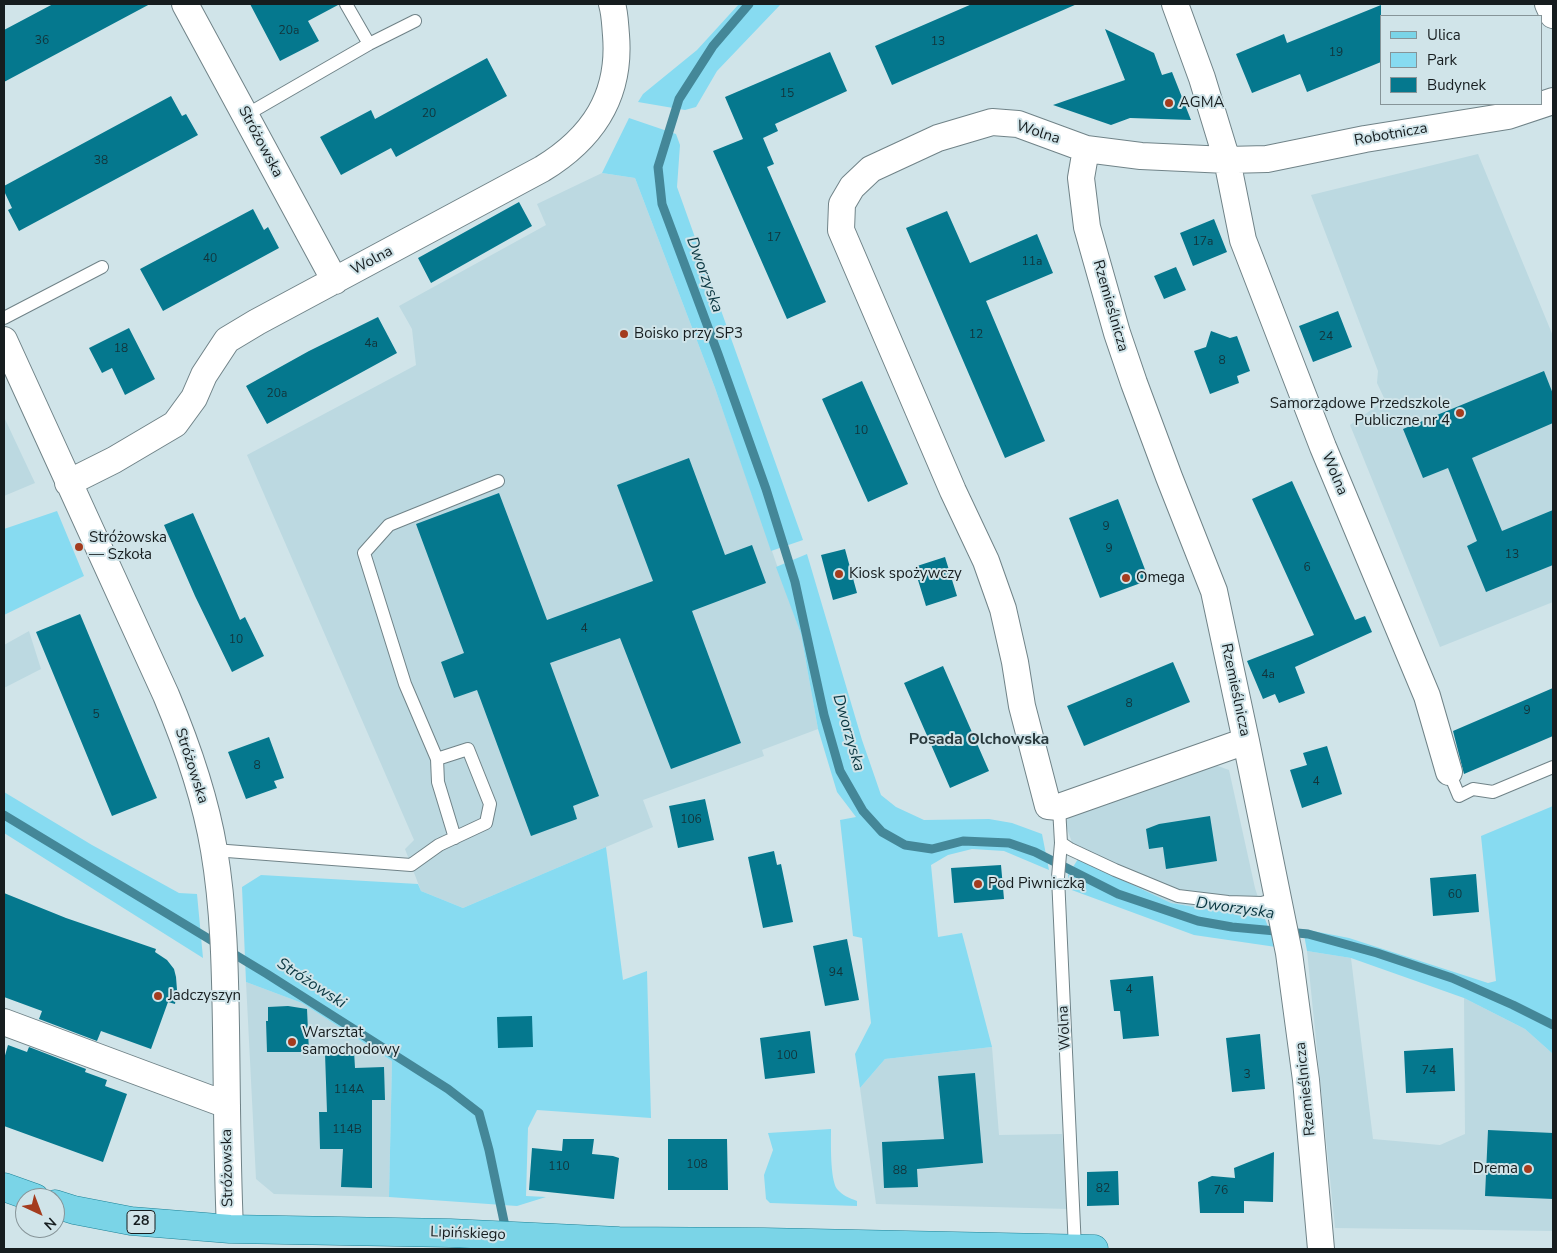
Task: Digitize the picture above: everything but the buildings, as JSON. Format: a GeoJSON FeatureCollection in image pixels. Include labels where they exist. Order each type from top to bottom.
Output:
{"type":"FeatureCollection","features":[{"type":"Feature","properties":{"kind":"main road","name":"Lipińskiego"},"geometry":{"type":"LineString","coordinates":[[65,1207],[131,1221],[230,1228],[460,1233],[557,1238],[617,1245],[1094,1249]]}},
{"type":"Feature","properties":{"kind":"main road","name":"28"},"geometry":{"type":"LineString","coordinates":[[296,1229],[327,1241],[341,1249]]}},
{"type":"Feature","properties":{"kind":"main road"},"geometry":{"type":"LineString","coordinates":[[412,1249],[460,1233]]}},
{"type":"Feature","properties":{"kind":"street","name":"Stróżowska"},"geometry":{"type":"LineString","coordinates":[[185,4],[335,281]]}},
{"type":"Feature","properties":{"kind":"street","name":"Wolna"},"geometry":{"type":"LineString","coordinates":[[68,483],[114,460],[175,424],[194,398],[204,375],[227,340],[257,322],[542,169],[578,142],[596,120],[606,102],[611,84],[617,56],[612,4]]}},
{"type":"Feature","properties":{"kind":"street"},"geometry":{"type":"LineString","coordinates":[[1175,4],[1202,78],[1226,160]]}},
{"type":"Feature","properties":{"kind":"street"},"geometry":{"type":"LineString","coordinates":[[1548,4],[1553,15]]}},
{"type":"Feature","properties":{"kind":"street","name":"Robotnicza"},"geometry":{"type":"LineString","coordinates":[[1226,160],[1267,159],[1365,139],[1508,116],[1541,105]]}},
{"type":"Feature","properties":{"kind":"street","name":"Wolna"},"geometry":{"type":"LineString","coordinates":[[1059,807],[1048,806],[1022,706],[1016,662],[1003,609],[986,561],[953,491],[841,230],[842,204],[852,187],[871,169],[938,138],[992,122],[1018,124],[1086,149],[1141,156],[1226,160],[1244,240],[1323,447],[1427,696],[1449,772]]}},
{"type":"Feature","properties":{"kind":"street","name":"Rzemieślnicza"},"geometry":{"type":"LineString","coordinates":[[1086,149],[1081,178],[1084,204],[1090,236],[1117,333],[1134,383],[1214,591],[1289,953],[1306,1080],[1321,1249]]}},
{"type":"Feature","properties":{"kind":"street","name":"Stróżowska"},"geometry":{"type":"LineString","coordinates":[[4,340],[162,686],[188,750],[204,802],[214,850],[224,928],[230,1228]]}},
{"type":"Feature","properties":{"kind":"street"},"geometry":{"type":"LineString","coordinates":[[1059,807],[1246,741]]}},
{"type":"Feature","properties":{"kind":"street"},"geometry":{"type":"LineString","coordinates":[[4,1022],[227,1105]]}},
{"type":"Feature","properties":{"kind":"lane"},"geometry":{"type":"LineString","coordinates":[[346,4],[369,44]]}},
{"type":"Feature","properties":{"kind":"lane"},"geometry":{"type":"LineString","coordinates":[[246,115],[369,44],[416,20]]}},
{"type":"Feature","properties":{"kind":"lane"},"geometry":{"type":"LineString","coordinates":[[4,318],[102,267]]}},
{"type":"Feature","properties":{"kind":"lane"},"geometry":{"type":"LineString","coordinates":[[455,838],[438,782],[436,759],[405,684],[364,553],[389,525],[498,482]]}},
{"type":"Feature","properties":{"kind":"lane"},"geometry":{"type":"LineString","coordinates":[[214,850],[411,865],[439,845],[486,823],[490,804],[468,749],[436,759]]}},
{"type":"Feature","properties":{"kind":"lane"},"geometry":{"type":"LineString","coordinates":[[1449,772],[1459,796],[1473,789],[1493,792],[1553,767]]}},
{"type":"Feature","properties":{"kind":"lane","name":"Wolna"},"geometry":{"type":"LineString","coordinates":[[1059,807],[1061,847],[1058,877],[1075,1249]]}},
{"type":"Feature","properties":{"kind":"lane"},"geometry":{"type":"LineString","coordinates":[[1061,847],[1070,849],[1178,896],[1228,902],[1262,903],[1279,908]]}},
{"type":"Feature","properties":{"kind":"shaded area","name":"Samorządowe Przedszkole Publiczne nr 4"},"geometry":{"type":"Polygon","coordinates":[[[1478,154],[1553,336],[1553,602],[1440,647],[1350,425],[1385,400],[1377,383],[1378,371],[1311,195],[1478,154]]]}},
{"type":"Feature","properties":{"kind":"shaded area"},"geometry":{"type":"Polygon","coordinates":[[[602,173],[635,178],[715,388],[801,634],[818,729],[762,750],[764,756],[643,800],[653,827],[463,908],[421,891],[405,849],[414,840],[247,455],[416,365],[412,329],[399,306],[546,225],[537,204],[602,173]]]}},
{"type":"Feature","properties":{"kind":"shaded area"},"geometry":{"type":"Polygon","coordinates":[[[4,417],[35,483],[4,496],[4,417]]]}},
{"type":"Feature","properties":{"kind":"shaded area"},"geometry":{"type":"Polygon","coordinates":[[[29,631],[41,669],[4,688],[4,645],[29,631]]]}},
{"type":"Feature","properties":{"kind":"shaded area"},"geometry":{"type":"Polygon","coordinates":[[[1215,765],[1229,770],[1255,888],[1265,919],[1171,903],[1078,859],[1065,823],[1074,809],[1215,765]]]}},
{"type":"Feature","properties":{"kind":"shaded area"},"geometry":{"type":"Polygon","coordinates":[[[1307,951],[1351,958],[1373,1139],[1440,1145],[1465,1134],[1464,998],[1525,1029],[1553,1054],[1553,1231],[1335,1228],[1307,951]]]}},
{"type":"Feature","properties":{"kind":"shaded area"},"geometry":{"type":"Polygon","coordinates":[[[246,982],[302,1003],[392,1061],[389,1197],[274,1194],[256,1179],[246,982]]]}},
{"type":"Feature","properties":{"kind":"shaded area"},"geometry":{"type":"Polygon","coordinates":[[[992,1047],[999,1135],[1062,1134],[1069,1209],[876,1204],[860,1088],[885,1059],[992,1047]]]}},
{"type":"Feature","properties":{"kind":"green space"},"geometry":{"type":"Polygon","coordinates":[[[739,4],[781,4],[717,71],[696,107],[685,110],[638,102],[643,94],[697,50],[739,4]]]}},
{"type":"Feature","properties":{"kind":"green space"},"geometry":{"type":"Polygon","coordinates":[[[629,118],[676,134],[680,145],[677,187],[803,540],[771,551],[715,388],[635,178],[602,173],[629,118]]]}},
{"type":"Feature","properties":{"kind":"green space"},"geometry":{"type":"Polygon","coordinates":[[[57,511],[84,576],[4,615],[4,529],[57,511]]]}},
{"type":"Feature","properties":{"kind":"green space"},"geometry":{"type":"Polygon","coordinates":[[[807,554],[862,740],[881,795],[896,807],[924,820],[989,819],[1012,823],[1042,834],[1049,870],[1004,851],[972,849],[948,855],[931,865],[938,937],[962,933],[992,1047],[885,1059],[860,1088],[855,1054],[871,1023],[862,938],[853,936],[840,820],[856,817],[837,792],[818,729],[801,634],[776,567],[807,554]]]}},
{"type":"Feature","properties":{"kind":"green space"},"geometry":{"type":"Polygon","coordinates":[[[4,792],[92,845],[179,893],[197,894],[203,958],[4,833],[4,792]]]}},
{"type":"Feature","properties":{"kind":"green space"},"geometry":{"type":"Polygon","coordinates":[[[1553,806],[1553,1054],[1525,1029],[1464,998],[1351,958],[1307,951],[1303,929],[1349,938],[1488,983],[1496,981],[1481,836],[1553,806]]]}},
{"type":"Feature","properties":{"kind":"green space"},"geometry":{"type":"Polygon","coordinates":[[[606,847],[623,980],[647,971],[651,1118],[537,1110],[528,1128],[526,1196],[546,1197],[517,1206],[389,1197],[392,1061],[302,1003],[246,982],[242,887],[261,875],[418,884],[421,891],[463,908],[606,847]]]}},
{"type":"Feature","properties":{"kind":"green space"},"geometry":{"type":"Polygon","coordinates":[[[1078,859],[1171,903],[1265,919],[1276,947],[1194,935],[1069,889],[1068,875],[1078,859]]]}},
{"type":"Feature","properties":{"kind":"green space"},"geometry":{"type":"Polygon","coordinates":[[[831,1129],[831,1160],[835,1184],[841,1193],[857,1201],[857,1206],[770,1203],[766,1199],[764,1175],[773,1150],[768,1133],[831,1129]]]}},
{"type":"Feature","properties":{"kind":"waterway","name":"Dworzyska"},"geometry":{"type":"LineString","coordinates":[[749,4],[713,46],[679,99],[658,167],[662,204],[766,489],[795,582],[824,715],[840,771],[863,811],[882,832],[905,845],[932,849],[963,841],[1009,843],[1035,852],[1118,894],[1198,921],[1232,927],[1308,934],[1377,953],[1452,978],[1553,1025]]}},
{"type":"Feature","properties":{"kind":"waterway","name":"Stróżowski"},"geometry":{"type":"LineString","coordinates":[[4,815],[267,974],[448,1089],[479,1113],[506,1231]]}},
{"type":"Feature","properties":{"kind":"place","name":"AGMA"},"geometry":{"type":"Point","coordinates":[1169,103]}},
{"type":"Feature","properties":{"kind":"place","name":"Boisko przy SP3"},"geometry":{"type":"Point","coordinates":[624,334]}},
{"type":"Feature","properties":{"kind":"place","name":"Samorządowe Przedszkole Publiczne nr 4"},"geometry":{"type":"Point","coordinates":[1460,413]}},
{"type":"Feature","properties":{"kind":"place","name":"Stróżowska — Szkoła"},"geometry":{"type":"Point","coordinates":[79,547]}},
{"type":"Feature","properties":{"kind":"place","name":"Kiosk spożywczy"},"geometry":{"type":"Point","coordinates":[839,574]}},
{"type":"Feature","properties":{"kind":"place","name":"Omega"},"geometry":{"type":"Point","coordinates":[1126,578]}},
{"type":"Feature","properties":{"kind":"place","name":"Pod Piwniczką"},"geometry":{"type":"Point","coordinates":[978,884]}},
{"type":"Feature","properties":{"kind":"place","name":"Jadczyszyn"},"geometry":{"type":"Point","coordinates":[158,996]}},
{"type":"Feature","properties":{"kind":"place","name":"Warsztat samochodowy"},"geometry":{"type":"Point","coordinates":[292,1042]}},
{"type":"Feature","properties":{"kind":"place","name":"Drema"},"geometry":{"type":"Point","coordinates":[1528,1169]}},
{"type":"Feature","properties":{"kind":"district","name":"Posada Olchowska"},"geometry":{"type":"Point","coordinates":[979,740]}}]}
